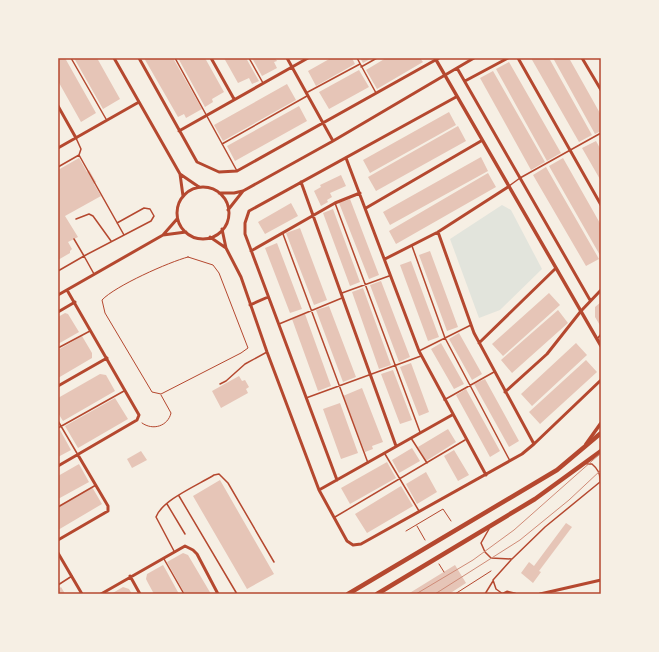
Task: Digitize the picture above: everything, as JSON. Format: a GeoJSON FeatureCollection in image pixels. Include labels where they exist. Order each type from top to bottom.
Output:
{"type":"FeatureCollection","features":[{"type":"Feature","properties":{"kind":"highway"},"geometry":{"type":"LineString","coordinates":[[348,594],[557,470],[601,433]]}},
{"type":"Feature","properties":{"kind":"highway"},"geometry":{"type":"LineString","coordinates":[[377,594],[535,499],[601,451]]}},
{"type":"Feature","properties":{"kind":"street"},"geometry":{"type":"LineString","coordinates":[[114,58],[180,174],[183,196]]}},
{"type":"Feature","properties":{"kind":"street"},"geometry":{"type":"LineString","coordinates":[[139,58],[197,162],[219,172],[237,171],[322,122],[437,59],[444,75],[481,141],[601,346]]}},
{"type":"Feature","properties":{"kind":"street"},"geometry":{"type":"LineString","coordinates":[[211,58],[234,99]]}},
{"type":"Feature","properties":{"kind":"street"},"geometry":{"type":"LineString","coordinates":[[287,58],[333,141]]}},
{"type":"Feature","properties":{"kind":"street"},"geometry":{"type":"LineString","coordinates":[[179,131],[308,58]]}},
{"type":"Feature","properties":{"kind":"street"},"geometry":{"type":"LineString","coordinates":[[219,193],[234,193],[243,191],[333,141],[474,58]]}},
{"type":"Feature","properties":{"kind":"street"},"geometry":{"type":"LineString","coordinates":[[465,81],[508,58]]}},
{"type":"Feature","properties":{"kind":"street"},"geometry":{"type":"LineString","coordinates":[[518,58],[601,205]]}},
{"type":"Feature","properties":{"kind":"street"},"geometry":{"type":"LineString","coordinates":[[582,58],[601,90]]}},
{"type":"Feature","properties":{"kind":"street"},"geometry":{"type":"LineString","coordinates":[[457,68],[590,300]]}},
{"type":"Feature","properties":{"kind":"street"},"geometry":{"type":"LineString","coordinates":[[337,480],[251,251],[245,234],[245,223],[249,211],[456,97]]}},
{"type":"Feature","properties":{"kind":"street"},"geometry":{"type":"LineString","coordinates":[[58,148],[139,102]]}},
{"type":"Feature","properties":{"kind":"street"},"geometry":{"type":"LineString","coordinates":[[58,108],[76,138]]}},
{"type":"Feature","properties":{"kind":"street"},"geometry":{"type":"LineString","coordinates":[[366,208],[481,141]]}},
{"type":"Feature","properties":{"kind":"street"},"geometry":{"type":"LineString","coordinates":[[346,158],[421,356],[486,475]]}},
{"type":"Feature","properties":{"kind":"street"},"geometry":{"type":"LineString","coordinates":[[180,174],[198,187]]}},
{"type":"Feature","properties":{"kind":"street"},"geometry":{"type":"LineString","coordinates":[[301,182],[340,294],[396,446]]}},
{"type":"Feature","properties":{"kind":"street"},"geometry":{"type":"LineString","coordinates":[[198,187],[206,187],[219,193],[224,198],[228,210],[228,217],[222,229],[210,237],[198,238],[186,232],[177,219],[177,210],[183,196],[198,187]]}},
{"type":"Feature","properties":{"kind":"street"},"geometry":{"type":"LineString","coordinates":[[385,259],[438,232],[508,187]]}},
{"type":"Feature","properties":{"kind":"street"},"geometry":{"type":"LineString","coordinates":[[228,210],[243,191]]}},
{"type":"Feature","properties":{"kind":"street"},"geometry":{"type":"LineString","coordinates":[[251,251],[335,203],[360,193]]}},
{"type":"Feature","properties":{"kind":"street"},"geometry":{"type":"LineString","coordinates":[[58,295],[162,235],[177,219]]}},
{"type":"Feature","properties":{"kind":"street"},"geometry":{"type":"LineString","coordinates":[[222,229],[226,248],[241,277],[267,352],[319,490],[347,541],[353,545],[361,544],[510,461],[534,444],[601,380]]}},
{"type":"Feature","properties":{"kind":"street"},"geometry":{"type":"LineString","coordinates":[[162,235],[186,232]]}},
{"type":"Feature","properties":{"kind":"street"},"geometry":{"type":"LineString","coordinates":[[438,232],[471,325],[479,343],[504,392],[534,444]]}},
{"type":"Feature","properties":{"kind":"street"},"geometry":{"type":"LineString","coordinates":[[210,237],[226,248]]}},
{"type":"Feature","properties":{"kind":"street"},"geometry":{"type":"LineString","coordinates":[[479,343],[555,269]]}},
{"type":"Feature","properties":{"kind":"street"},"geometry":{"type":"LineString","coordinates":[[58,466],[137,420],[139,415],[76,302],[67,290]]}},
{"type":"Feature","properties":{"kind":"street"},"geometry":{"type":"LineString","coordinates":[[504,392],[547,354],[590,300],[601,290]]}},
{"type":"Feature","properties":{"kind":"street"},"geometry":{"type":"LineString","coordinates":[[250,305],[268,297]]}},
{"type":"Feature","properties":{"kind":"street"},"geometry":{"type":"LineString","coordinates":[[58,312],[76,302]]}},
{"type":"Feature","properties":{"kind":"street"},"geometry":{"type":"LineString","coordinates":[[58,386],[108,358]]}},
{"type":"Feature","properties":{"kind":"street"},"geometry":{"type":"LineString","coordinates":[[319,490],[452,415]]}},
{"type":"Feature","properties":{"kind":"street"},"geometry":{"type":"LineString","coordinates":[[580,452],[601,423]]}},
{"type":"Feature","properties":{"kind":"street"},"geometry":{"type":"LineString","coordinates":[[58,540],[108,511],[108,506],[78,455]]}},
{"type":"Feature","properties":{"kind":"street"},"geometry":{"type":"LineString","coordinates":[[101,594],[130,576],[185,546],[194,550],[218,594]]}},
{"type":"Feature","properties":{"kind":"street"},"geometry":{"type":"LineString","coordinates":[[58,553],[82,594]]}},
{"type":"Feature","properties":{"kind":"street"},"geometry":{"type":"LineString","coordinates":[[130,576],[140,594]]}},
{"type":"Feature","properties":{"kind":"street"},"geometry":{"type":"LineString","coordinates":[[540,594],[601,580]]}},
{"type":"Feature","properties":{"kind":"street"},"geometry":{"type":"LineString","coordinates":[[503,594],[511,592],[515,594]]}},
{"type":"Feature","properties":{"kind":"lane"},"geometry":{"type":"LineString","coordinates":[[71,58],[107,121]]}},
{"type":"Feature","properties":{"kind":"lane"},"geometry":{"type":"LineString","coordinates":[[175,58],[237,171]]}},
{"type":"Feature","properties":{"kind":"lane"},"geometry":{"type":"LineString","coordinates":[[249,58],[263,83]]}},
{"type":"Feature","properties":{"kind":"lane"},"geometry":{"type":"LineString","coordinates":[[357,58],[376,93]]}},
{"type":"Feature","properties":{"kind":"lane"},"geometry":{"type":"LineString","coordinates":[[361,67],[377,58]]}},
{"type":"Feature","properties":{"kind":"lane"},"geometry":{"type":"LineString","coordinates":[[222,144],[360,64]]}},
{"type":"Feature","properties":{"kind":"lane"},"geometry":{"type":"LineString","coordinates":[[508,187],[520,178],[601,133]]}},
{"type":"Feature","properties":{"kind":"lane"},"geometry":{"type":"LineString","coordinates":[[76,138],[81,149],[79,156],[124,235]]}},
{"type":"Feature","properties":{"kind":"lane"},"geometry":{"type":"LineString","coordinates":[[58,167],[79,156]]}},
{"type":"Feature","properties":{"kind":"lane"},"geometry":{"type":"LineString","coordinates":[[335,203],[420,433]]}},
{"type":"Feature","properties":{"kind":"lane"},"geometry":{"type":"LineString","coordinates":[[58,271],[154,219],[150,209],[144,208],[117,223]]}},
{"type":"Feature","properties":{"kind":"lane"},"geometry":{"type":"LineString","coordinates":[[76,219],[89,214],[93,216],[111,241]]}},
{"type":"Feature","properties":{"kind":"lane"},"geometry":{"type":"LineString","coordinates":[[282,233],[368,463]]}},
{"type":"Feature","properties":{"kind":"lane"},"geometry":{"type":"LineString","coordinates":[[74,239],[94,274]]}},
{"type":"Feature","properties":{"kind":"lane"},"geometry":{"type":"LineString","coordinates":[[412,246],[445,338],[510,461]]}},
{"type":"Feature","properties":{"kind":"lane"},"geometry":{"type":"LineString","coordinates":[[340,294],[391,276]]}},
{"type":"Feature","properties":{"kind":"lane"},"geometry":{"type":"LineString","coordinates":[[279,324],[342,298]]}},
{"type":"Feature","properties":{"kind":"lane"},"geometry":{"type":"LineString","coordinates":[[419,351],[471,325]]}},
{"type":"Feature","properties":{"kind":"lane"},"geometry":{"type":"LineString","coordinates":[[58,348],[91,330]]}},
{"type":"Feature","properties":{"kind":"lane"},"geometry":{"type":"LineString","coordinates":[[597,339],[601,334]]}},
{"type":"Feature","properties":{"kind":"lane"},"geometry":{"type":"LineString","coordinates":[[220,384],[226,382],[245,364],[267,352]]}},
{"type":"Feature","properties":{"kind":"lane"},"geometry":{"type":"LineString","coordinates":[[306,398],[421,356]]}},
{"type":"Feature","properties":{"kind":"lane"},"geometry":{"type":"LineString","coordinates":[[444,400],[494,372]]}},
{"type":"Feature","properties":{"kind":"lane"},"geometry":{"type":"LineString","coordinates":[[58,428],[126,390]]}},
{"type":"Feature","properties":{"kind":"lane"},"geometry":{"type":"LineString","coordinates":[[58,421],[78,455]]}},
{"type":"Feature","properties":{"kind":"lane"},"geometry":{"type":"LineString","coordinates":[[411,438],[427,463]]}},
{"type":"Feature","properties":{"kind":"lane"},"geometry":{"type":"LineString","coordinates":[[334,518],[466,440]]}},
{"type":"Feature","properties":{"kind":"lane"},"geometry":{"type":"LineString","coordinates":[[384,453],[419,511]]}},
{"type":"Feature","properties":{"kind":"lane"},"geometry":{"type":"LineString","coordinates":[[484,594],[493,580],[512,559],[545,527],[600,482],[601,476],[597,468],[592,464],[585,464]]}},
{"type":"Feature","properties":{"kind":"lane"},"geometry":{"type":"LineString","coordinates":[[174,551],[156,518],[158,511],[179,496],[214,475],[222,476],[228,483],[274,562]]}},
{"type":"Feature","properties":{"kind":"lane"},"geometry":{"type":"LineString","coordinates":[[58,507],[96,485]]}},
{"type":"Feature","properties":{"kind":"lane"},"geometry":{"type":"LineString","coordinates":[[179,496],[237,594]]}},
{"type":"Feature","properties":{"kind":"lane"},"geometry":{"type":"LineString","coordinates":[[167,504],[185,534]]}},
{"type":"Feature","properties":{"kind":"lane"},"geometry":{"type":"LineString","coordinates":[[490,527],[481,543],[485,552],[491,558],[512,559]]}},
{"type":"Feature","properties":{"kind":"lane"},"geometry":{"type":"LineString","coordinates":[[163,558],[184,594]]}},
{"type":"Feature","properties":{"kind":"lane"},"geometry":{"type":"LineString","coordinates":[[58,585],[72,576]]}},
{"type":"Feature","properties":{"kind":"lane"},"geometry":{"type":"LineString","coordinates":[[493,580],[496,589],[503,594]]}},
{"type":"Feature","properties":{"kind":"path"},"geometry":{"type":"LineString","coordinates":[[137,420],[147,427],[156,428],[166,423],[171,413],[161,394],[152,392],[148,388],[105,313],[102,300],[144,275],[174,260],[188,256],[213,265],[220,273],[248,348],[245,351],[161,394]]}},
{"type":"Feature","properties":{"kind":"path"},"geometry":{"type":"LineString","coordinates":[[406,531],[443,508],[451,521]]}},
{"type":"Feature","properties":{"kind":"path"},"geometry":{"type":"LineString","coordinates":[[453,592],[455,594],[491,571]]}},
{"type":"Feature","properties":{"kind":"shaded area"},"geometry":{"type":"Polygon","coordinates":[[[502,205],[511,210],[542,269],[500,310],[479,318],[450,239],[502,205]]]}},
{"type":"Feature","properties":{"kind":"building"},"geometry":{"type":"Polygon","coordinates":[[[58,58],[65,58],[96,113],[81,122],[58,81],[58,58]]]}},
{"type":"Feature","properties":{"kind":"building"},"geometry":{"type":"Polygon","coordinates":[[[74,58],[97,58],[120,99],[103,109],[74,58]]]}},
{"type":"Feature","properties":{"kind":"building"},"geometry":{"type":"Polygon","coordinates":[[[144,58],[173,58],[202,109],[186,118],[184,114],[178,117],[144,58]]]}},
{"type":"Feature","properties":{"kind":"building"},"geometry":{"type":"Polygon","coordinates":[[[178,58],[205,58],[224,92],[212,99],[213,102],[205,107],[178,58]]]}},
{"type":"Feature","properties":{"kind":"building"},"geometry":{"type":"Polygon","coordinates":[[[224,58],[246,58],[259,81],[252,84],[249,78],[238,83],[224,58]]]}},
{"type":"Feature","properties":{"kind":"building"},"geometry":{"type":"Polygon","coordinates":[[[252,58],[275,58],[277,61],[274,62],[277,68],[262,76],[252,58]]]}},
{"type":"Feature","properties":{"kind":"building"},"geometry":{"type":"Polygon","coordinates":[[[331,58],[352,58],[355,64],[316,86],[308,71],[331,58]]]}},
{"type":"Feature","properties":{"kind":"building"},"geometry":{"type":"Polygon","coordinates":[[[360,58],[372,58],[363,63],[360,58]]]}},
{"type":"Feature","properties":{"kind":"building"},"geometry":{"type":"Polygon","coordinates":[[[386,58],[420,58],[423,62],[377,89],[366,70],[386,58]]]}},
{"type":"Feature","properties":{"kind":"building"},"geometry":{"type":"Polygon","coordinates":[[[531,58],[549,58],[592,135],[579,142],[531,58]]]}},
{"type":"Feature","properties":{"kind":"building"},"geometry":{"type":"Polygon","coordinates":[[[553,58],[569,58],[601,115],[601,131],[595,134],[553,58]]]}},
{"type":"Feature","properties":{"kind":"building"},"geometry":{"type":"Polygon","coordinates":[[[509,62],[561,153],[547,161],[496,69],[509,62]]]}},
{"type":"Feature","properties":{"kind":"building"},"geometry":{"type":"Polygon","coordinates":[[[359,70],[369,87],[329,109],[319,92],[359,70]]]}},
{"type":"Feature","properties":{"kind":"building"},"geometry":{"type":"Polygon","coordinates":[[[493,71],[545,162],[531,170],[480,78],[493,71]]]}},
{"type":"Feature","properties":{"kind":"building"},"geometry":{"type":"Polygon","coordinates":[[[287,84],[296,100],[223,141],[214,125],[287,84]]]}},
{"type":"Feature","properties":{"kind":"building"},"geometry":{"type":"Polygon","coordinates":[[[299,106],[307,121],[235,161],[227,146],[299,106]]]}},
{"type":"Feature","properties":{"kind":"building"},"geometry":{"type":"Polygon","coordinates":[[[449,112],[456,125],[370,173],[363,160],[449,112]]]}},
{"type":"Feature","properties":{"kind":"building"},"geometry":{"type":"Polygon","coordinates":[[[458,126],[466,141],[376,191],[368,177],[458,126]]]}},
{"type":"Feature","properties":{"kind":"building"},"geometry":{"type":"Polygon","coordinates":[[[596,141],[601,150],[601,181],[582,148],[596,141]]]}},
{"type":"Feature","properties":{"kind":"building"},"geometry":{"type":"Polygon","coordinates":[[[481,157],[488,171],[390,225],[383,212],[481,157]]]}},
{"type":"Feature","properties":{"kind":"building"},"geometry":{"type":"Polygon","coordinates":[[[79,158],[87,172],[89,170],[96,182],[94,184],[101,196],[65,216],[78,237],[68,242],[72,249],[70,253],[58,260],[58,170],[79,158]]]}},
{"type":"Feature","properties":{"kind":"building"},"geometry":{"type":"Polygon","coordinates":[[[563,158],[601,225],[601,257],[549,166],[563,158]]]}},
{"type":"Feature","properties":{"kind":"building"},"geometry":{"type":"Polygon","coordinates":[[[546,167],[599,259],[586,266],[533,175],[546,167]]]}},
{"type":"Feature","properties":{"kind":"building"},"geometry":{"type":"Polygon","coordinates":[[[488,173],[496,187],[396,244],[389,231],[488,173]]]}},
{"type":"Feature","properties":{"kind":"building"},"geometry":{"type":"Polygon","coordinates":[[[341,175],[346,186],[330,193],[332,197],[327,200],[328,202],[321,206],[314,191],[321,187],[320,185],[341,175]]]}},
{"type":"Feature","properties":{"kind":"building"},"geometry":{"type":"Polygon","coordinates":[[[350,199],[379,275],[369,279],[339,203],[350,199]]]}},
{"type":"Feature","properties":{"kind":"building"},"geometry":{"type":"Polygon","coordinates":[[[291,203],[298,216],[265,234],[258,222],[291,203]]]}},
{"type":"Feature","properties":{"kind":"building"},"geometry":{"type":"Polygon","coordinates":[[[333,209],[360,282],[350,286],[323,213],[333,209]]]}},
{"type":"Feature","properties":{"kind":"building"},"geometry":{"type":"Polygon","coordinates":[[[300,228],[327,300],[314,305],[286,233],[300,228]]]}},
{"type":"Feature","properties":{"kind":"building"},"geometry":{"type":"Polygon","coordinates":[[[277,243],[302,309],[290,313],[265,248],[277,243]]]}},
{"type":"Feature","properties":{"kind":"building"},"geometry":{"type":"Polygon","coordinates":[[[430,251],[458,327],[447,331],[419,255],[430,251]]]}},
{"type":"Feature","properties":{"kind":"building"},"geometry":{"type":"Polygon","coordinates":[[[411,261],[439,337],[428,341],[400,265],[411,261]]]}},
{"type":"Feature","properties":{"kind":"building"},"geometry":{"type":"Polygon","coordinates":[[[381,281],[410,357],[399,362],[370,285],[381,281]]]}},
{"type":"Feature","properties":{"kind":"building"},"geometry":{"type":"Polygon","coordinates":[[[363,288],[391,365],[379,369],[352,292],[363,288]]]}},
{"type":"Feature","properties":{"kind":"building"},"geometry":{"type":"Polygon","coordinates":[[[549,293],[560,305],[503,356],[492,344],[549,293]]]}},
{"type":"Feature","properties":{"kind":"building"},"geometry":{"type":"Polygon","coordinates":[[[601,302],[601,327],[595,317],[595,307],[601,302]]]}},
{"type":"Feature","properties":{"kind":"building"},"geometry":{"type":"Polygon","coordinates":[[[329,306],[356,377],[343,382],[316,310],[329,306]]]}},
{"type":"Feature","properties":{"kind":"building"},"geometry":{"type":"Polygon","coordinates":[[[558,310],[568,323],[512,373],[501,360],[558,310]]]}},
{"type":"Feature","properties":{"kind":"building"},"geometry":{"type":"Polygon","coordinates":[[[65,313],[68,314],[79,332],[58,344],[58,317],[65,313]]]}},
{"type":"Feature","properties":{"kind":"building"},"geometry":{"type":"Polygon","coordinates":[[[305,314],[331,386],[318,391],[292,319],[305,314]]]}},
{"type":"Feature","properties":{"kind":"building"},"geometry":{"type":"Polygon","coordinates":[[[459,333],[482,374],[472,380],[449,339],[459,333]]]}},
{"type":"Feature","properties":{"kind":"building"},"geometry":{"type":"Polygon","coordinates":[[[82,336],[92,353],[92,358],[58,378],[58,350],[82,336]]]}},
{"type":"Feature","properties":{"kind":"building"},"geometry":{"type":"Polygon","coordinates":[[[441,343],[464,384],[454,389],[431,349],[441,343]]]}},
{"type":"Feature","properties":{"kind":"building"},"geometry":{"type":"Polygon","coordinates":[[[576,343],[587,355],[532,406],[521,394],[576,343]]]}},
{"type":"Feature","properties":{"kind":"building"},"geometry":{"type":"Polygon","coordinates":[[[586,360],[597,372],[540,424],[529,412],[586,360]]]}},
{"type":"Feature","properties":{"kind":"building"},"geometry":{"type":"Polygon","coordinates":[[[411,363],[429,412],[419,416],[400,367],[411,363]]]}},
{"type":"Feature","properties":{"kind":"building"},"geometry":{"type":"Polygon","coordinates":[[[393,370],[412,420],[400,424],[381,374],[393,370]]]}},
{"type":"Feature","properties":{"kind":"building"},"geometry":{"type":"Polygon","coordinates":[[[100,374],[106,375],[115,391],[63,421],[58,413],[58,398],[100,374]]]}},
{"type":"Feature","properties":{"kind":"building"},"geometry":{"type":"Polygon","coordinates":[[[239,376],[242,381],[245,380],[249,387],[246,389],[248,393],[221,408],[212,391],[239,376]]]}},
{"type":"Feature","properties":{"kind":"building"},"geometry":{"type":"Polygon","coordinates":[[[485,379],[519,441],[509,447],[474,384],[485,379]]]}},
{"type":"Feature","properties":{"kind":"building"},"geometry":{"type":"Polygon","coordinates":[[[362,388],[383,442],[372,446],[373,449],[365,452],[343,396],[362,388]]]}},
{"type":"Feature","properties":{"kind":"building"},"geometry":{"type":"Polygon","coordinates":[[[466,389],[500,451],[490,457],[456,395],[466,389]]]}},
{"type":"Feature","properties":{"kind":"building"},"geometry":{"type":"Polygon","coordinates":[[[115,398],[128,419],[78,448],[65,426],[115,398]]]}},
{"type":"Feature","properties":{"kind":"building"},"geometry":{"type":"Polygon","coordinates":[[[340,403],[358,453],[341,459],[323,409],[340,403]]]}},
{"type":"Feature","properties":{"kind":"building"},"geometry":{"type":"Polygon","coordinates":[[[448,429],[456,442],[426,461],[418,447],[448,429]]]}},
{"type":"Feature","properties":{"kind":"building"},"geometry":{"type":"Polygon","coordinates":[[[60,430],[71,450],[58,457],[58,431],[60,430]]]}},
{"type":"Feature","properties":{"kind":"building"},"geometry":{"type":"Polygon","coordinates":[[[412,448],[420,461],[399,473],[392,460],[412,448]]]}},
{"type":"Feature","properties":{"kind":"building"},"geometry":{"type":"Polygon","coordinates":[[[454,450],[469,475],[458,481],[444,456],[454,450]]]}},
{"type":"Feature","properties":{"kind":"building"},"geometry":{"type":"Polygon","coordinates":[[[141,451],[147,460],[132,468],[127,459],[141,451]]]}},
{"type":"Feature","properties":{"kind":"building"},"geometry":{"type":"Polygon","coordinates":[[[387,462],[396,478],[350,504],[341,488],[387,462]]]}},
{"type":"Feature","properties":{"kind":"building"},"geometry":{"type":"Polygon","coordinates":[[[79,464],[89,482],[58,499],[58,476],[79,464]]]}},
{"type":"Feature","properties":{"kind":"building"},"geometry":{"type":"Polygon","coordinates":[[[426,472],[437,492],[417,504],[406,484],[426,472]]]}},
{"type":"Feature","properties":{"kind":"building"},"geometry":{"type":"Polygon","coordinates":[[[220,480],[274,574],[247,589],[193,496],[220,480]]]}},
{"type":"Feature","properties":{"kind":"building"},"geometry":{"type":"Polygon","coordinates":[[[401,486],[413,506],[367,533],[355,514],[401,486]]]}},
{"type":"Feature","properties":{"kind":"building"},"geometry":{"type":"Polygon","coordinates":[[[92,487],[102,504],[58,530],[58,506],[92,487]]]}},
{"type":"Feature","properties":{"kind":"building"},"geometry":{"type":"Polygon","coordinates":[[[566,523],[572,527],[539,571],[541,572],[533,583],[521,573],[529,562],[534,566],[566,523]]]}},
{"type":"Feature","properties":{"kind":"building"},"geometry":{"type":"Polygon","coordinates":[[[183,553],[188,555],[211,594],[185,594],[167,562],[183,553]]]}},
{"type":"Feature","properties":{"kind":"building"},"geometry":{"type":"Polygon","coordinates":[[[163,565],[179,594],[154,594],[146,579],[147,574],[163,565]]]}},
{"type":"Feature","properties":{"kind":"building"},"geometry":{"type":"Polygon","coordinates":[[[455,565],[466,583],[449,594],[408,594],[455,565]]]}},
{"type":"Feature","properties":{"kind":"building"},"geometry":{"type":"Polygon","coordinates":[[[61,587],[65,594],[58,594],[58,589],[61,587]]]}},
{"type":"Feature","properties":{"kind":"building"},"geometry":{"type":"Polygon","coordinates":[[[123,587],[129,589],[132,594],[111,594],[123,587]]]}},
{"type":"Feature","properties":{"kind":"tram line"},"geometry":{"type":"LineString","coordinates":[[416,594],[473,560],[514,530],[601,453]]}},
{"type":"Feature","properties":{"kind":"tram line"},"geometry":{"type":"LineString","coordinates":[[435,594],[520,540],[569,500],[601,470]]}}]}
